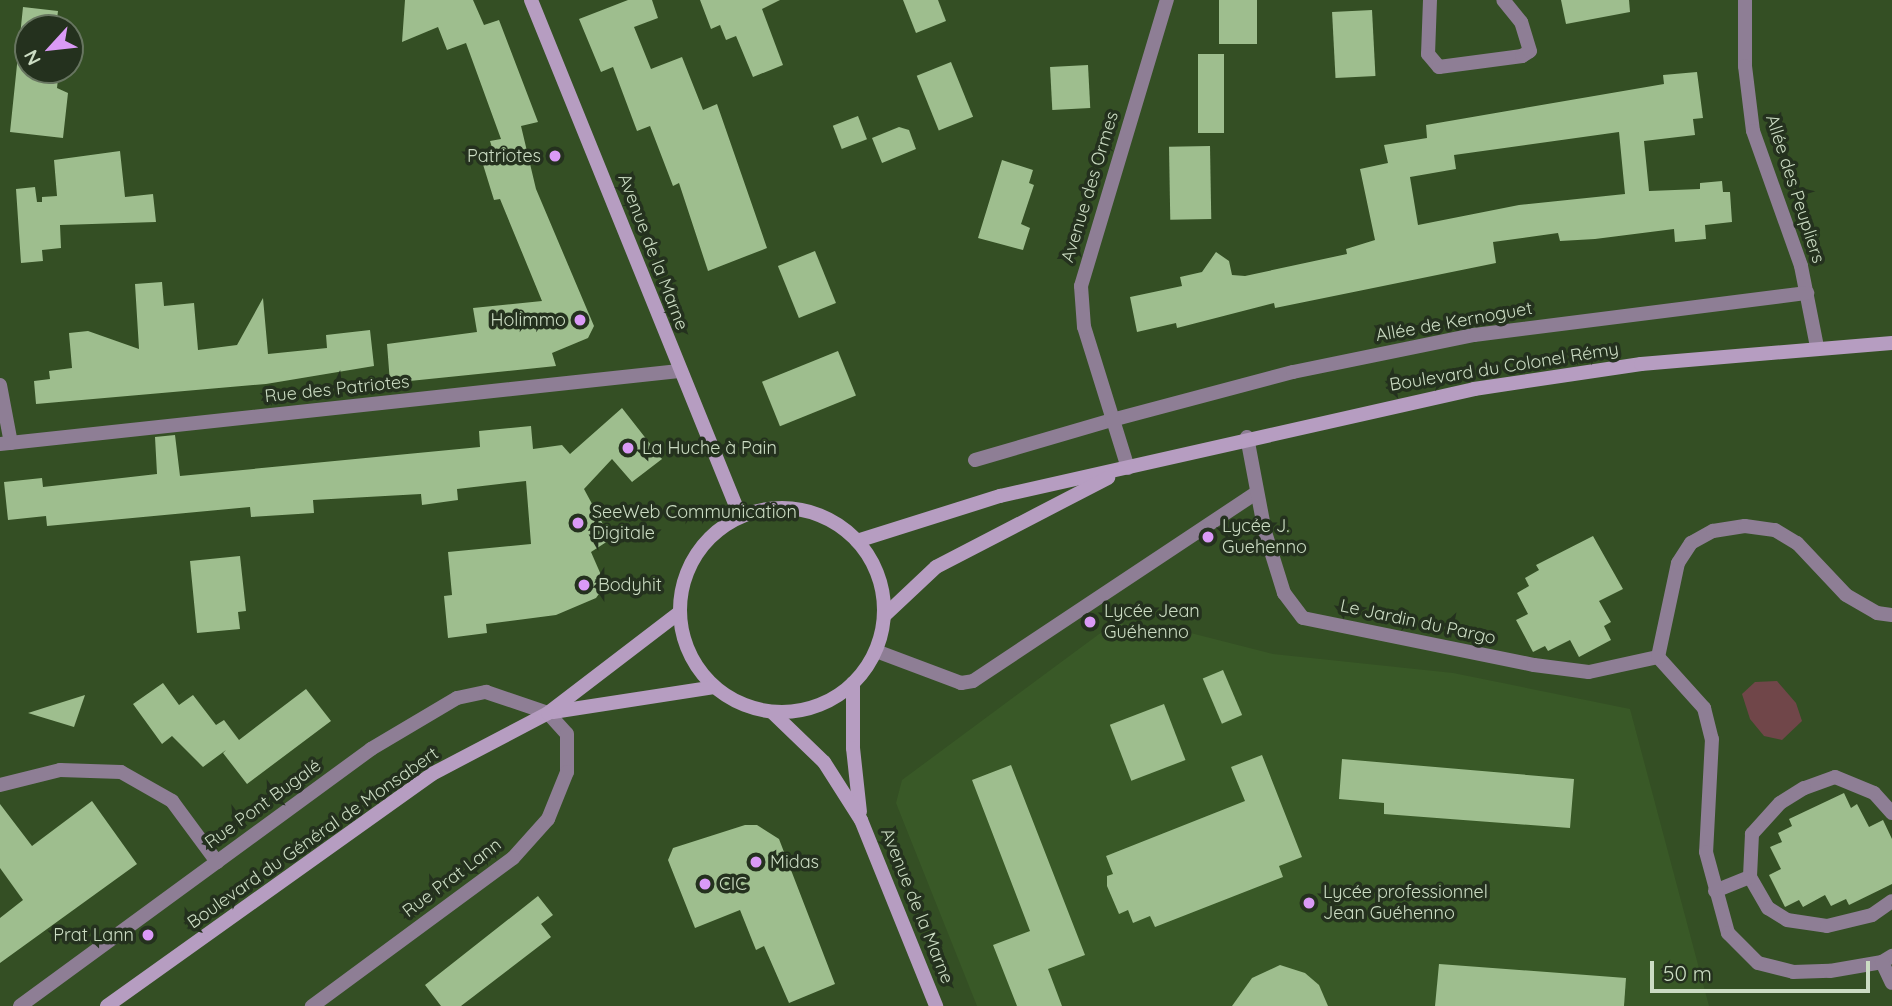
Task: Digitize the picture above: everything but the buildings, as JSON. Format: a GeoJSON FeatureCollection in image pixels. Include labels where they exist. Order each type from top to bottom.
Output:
{"type":"FeatureCollection","features":[{"type":"Feature","properties":{"kind":"main road","name":"Avenue de la Marne"},"geometry":{"type":"LineString","coordinates":[[531,0],[679,371],[740,516]]}},
{"type":"Feature","properties":{"kind":"main road","name":"Boulevard du Colonel Rémy"},"geometry":{"type":"LineString","coordinates":[[857,541],[1000,496],[1128,468],[1247,437],[1474,389],[1641,364],[1817,347],[1892,343]]}},
{"type":"Feature","properties":{"kind":"main road","name":"Boulevard du Colonel Rémy"},"geometry":{"type":"LineString","coordinates":[[884,616],[936,567],[1128,468]]}},
{"type":"Feature","properties":{"kind":"main road"},"geometry":{"type":"LineString","coordinates":[[771,508],[803,510],[832,522],[857,541],[881,589],[884,616],[876,651],[853,684],[820,704],[772,712],[741,704],[714,687],[688,649],[679,613],[683,583],[695,555],[715,532],[740,516],[771,508]]}},
{"type":"Feature","properties":{"kind":"main road","name":"Boulevard du Général de Monsabert"},"geometry":{"type":"LineString","coordinates":[[107,1006],[432,774],[548,713],[679,613]]}},
{"type":"Feature","properties":{"kind":"main road","name":"Avenue de la Marne"},"geometry":{"type":"LineString","coordinates":[[853,684],[853,748],[861,820]]}},
{"type":"Feature","properties":{"kind":"main road","name":"Boulevard du Général de Monsabert"},"geometry":{"type":"LineString","coordinates":[[548,713],[714,687]]}},
{"type":"Feature","properties":{"kind":"main road","name":"Avenue de la Marne"},"geometry":{"type":"LineString","coordinates":[[772,712],[824,762],[861,820],[936,1006]]}},
{"type":"Feature","properties":{"kind":"street","name":"Avenue des Ormes"},"geometry":{"type":"LineString","coordinates":[[1128,468],[1084,327],[1081,286],[1167,0]]}},
{"type":"Feature","properties":{"kind":"street"},"geometry":{"type":"LineString","coordinates":[[1430,0],[1428,54],[1438,67],[1522,56],[1530,51],[1521,22],[1503,0]]}},
{"type":"Feature","properties":{"kind":"street","name":"Allée des Peupliers"},"geometry":{"type":"LineString","coordinates":[[1745,0],[1745,66],[1753,131],[1807,293],[1817,347]]}},
{"type":"Feature","properties":{"kind":"street","name":"Allée de Kernoguet"},"geometry":{"type":"LineString","coordinates":[[975,460],[1293,372],[1474,335],[1807,293]]}},
{"type":"Feature","properties":{"kind":"street","name":"Rue des Patriotes"},"geometry":{"type":"LineString","coordinates":[[5,444],[679,371]]}},
{"type":"Feature","properties":{"kind":"street"},"geometry":{"type":"LineString","coordinates":[[0,385],[5,444]]}},
{"type":"Feature","properties":{"kind":"street","name":"Le Jardin du Pargo"},"geometry":{"type":"LineString","coordinates":[[1247,437],[1256,493],[1284,593],[1303,618],[1534,665],[1589,672],[1658,657]]}},
{"type":"Feature","properties":{"kind":"street"},"geometry":{"type":"LineString","coordinates":[[876,651],[961,683],[984,676],[1256,493]]}},
{"type":"Feature","properties":{"kind":"street"},"geometry":{"type":"LineString","coordinates":[[1892,615],[1877,613],[1846,595],[1797,543],[1775,530],[1745,526],[1713,531],[1691,543],[1678,563],[1658,657],[1704,708],[1712,739],[1706,852],[1728,933],[1758,962],[1793,972],[1887,959],[1892,984]]}},
{"type":"Feature","properties":{"kind":"street","name":"Rue Pont Bugalé"},"geometry":{"type":"LineString","coordinates":[[20,1006],[371,749],[457,698],[486,692],[548,713]]}},
{"type":"Feature","properties":{"kind":"street","name":"Rue Prat Lann"},"geometry":{"type":"LineString","coordinates":[[312,1006],[513,858],[548,819],[567,772],[567,734],[548,713]]}},
{"type":"Feature","properties":{"kind":"street"},"geometry":{"type":"LineString","coordinates":[[0,785],[60,770],[121,772],[173,801],[216,862]]}},
{"type":"Feature","properties":{"kind":"street"},"geometry":{"type":"LineString","coordinates":[[1892,813],[1874,793],[1835,777],[1804,788],[1780,803],[1752,834],[1750,877],[1768,908],[1787,920],[1827,926],[1872,915],[1892,901]]}},
{"type":"Feature","properties":{"kind":"street"},"geometry":{"type":"LineString","coordinates":[[1715,891],[1750,877]]}},
{"type":"Feature","properties":{"kind":"shaded area","name":"Lycée professionnel Jean Guéhenno"},"geometry":{"type":"Polygon","coordinates":[[[1114,623],[1171,628],[1273,654],[1453,673],[1630,709],[1709,1006],[977,1006],[896,803],[902,780],[1114,623]]]}},
{"type":"Feature","properties":{"kind":"shaded area"},"geometry":{"type":"Polygon","coordinates":[[[1777,681],[1796,703],[1802,721],[1782,740],[1764,736],[1750,719],[1742,694],[1755,682],[1777,681]]]}},
{"type":"Feature","properties":{"kind":"place","name":"Patriotes"},"geometry":{"type":"Point","coordinates":[555,156]}},
{"type":"Feature","properties":{"kind":"place","name":"Holimmo"},"geometry":{"type":"Point","coordinates":[580,320]}},
{"type":"Feature","properties":{"kind":"place","name":"La Huche à Pain"},"geometry":{"type":"Point","coordinates":[628,448]}},
{"type":"Feature","properties":{"kind":"place","name":"SeeWeb Communication Digitale"},"geometry":{"type":"Point","coordinates":[578,523]}},
{"type":"Feature","properties":{"kind":"place","name":"Lycée J. Guehenno"},"geometry":{"type":"Point","coordinates":[1208,537]}},
{"type":"Feature","properties":{"kind":"place","name":"Bodyhit"},"geometry":{"type":"Point","coordinates":[584,585]}},
{"type":"Feature","properties":{"kind":"place","name":"Lycée Jean Guéhenno"},"geometry":{"type":"Point","coordinates":[1090,622]}},
{"type":"Feature","properties":{"kind":"place","name":"Midas"},"geometry":{"type":"Point","coordinates":[756,862]}},
{"type":"Feature","properties":{"kind":"place","name":"CIC"},"geometry":{"type":"Point","coordinates":[705,884]}},
{"type":"Feature","properties":{"kind":"place","name":"Lycée professionnel Jean Guéhenno"},"geometry":{"type":"Point","coordinates":[1309,903]}},
{"type":"Feature","properties":{"kind":"place","name":"Prat Lann"},"geometry":{"type":"Point","coordinates":[148,935]}}]}
